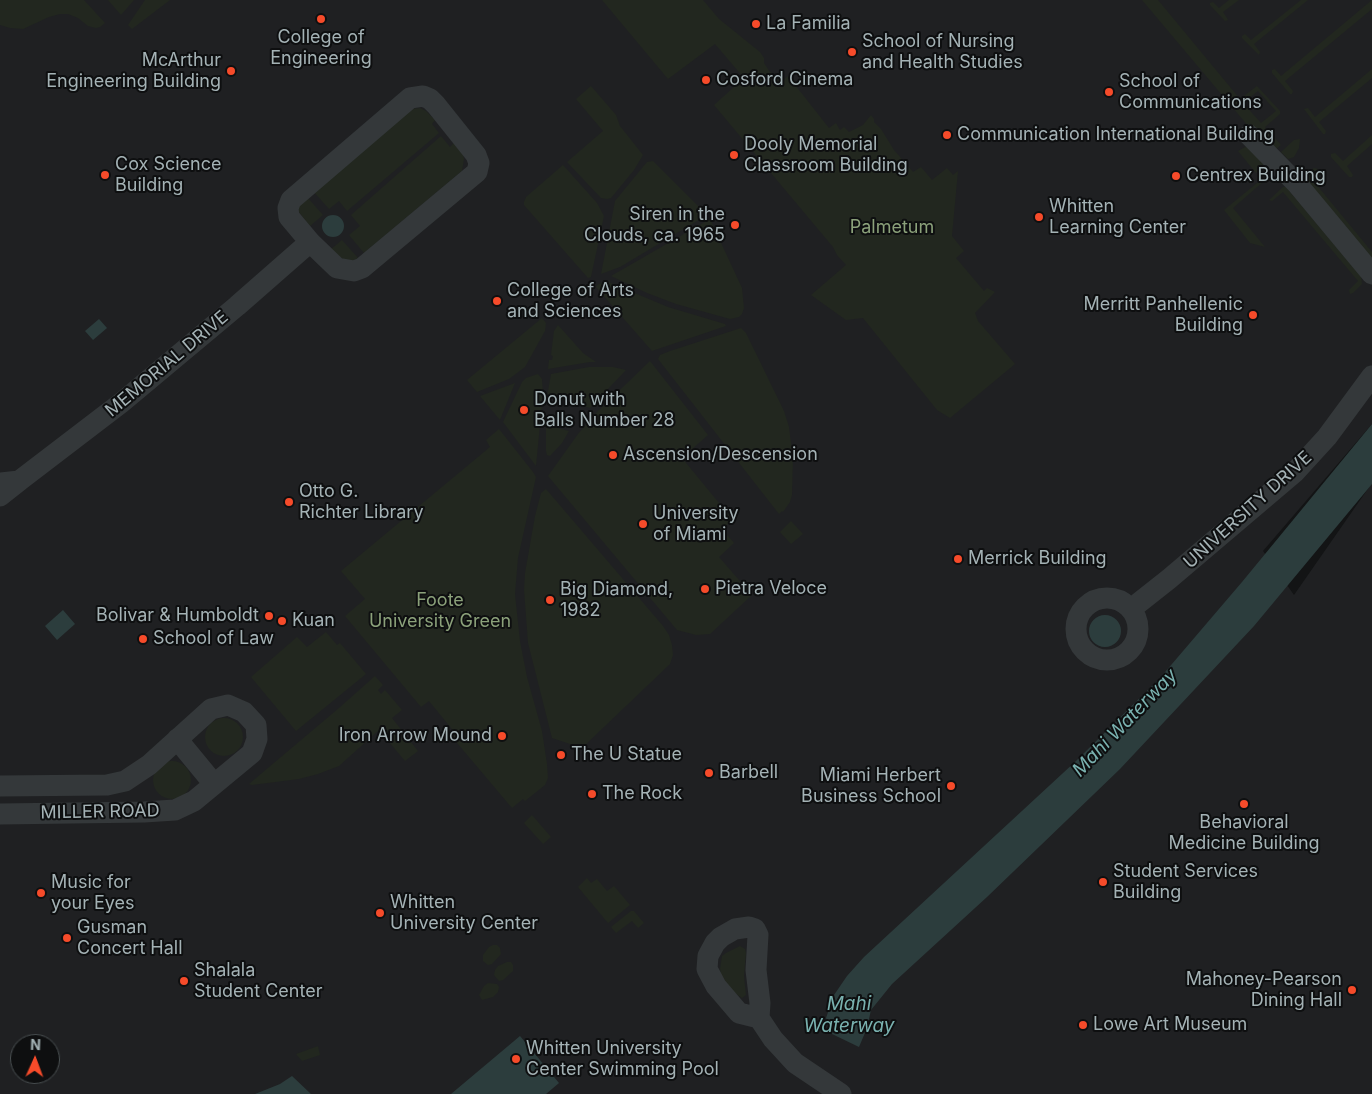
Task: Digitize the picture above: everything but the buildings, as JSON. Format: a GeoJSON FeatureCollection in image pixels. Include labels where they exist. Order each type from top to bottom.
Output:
{"type":"FeatureCollection","features":[{"type":"Feature","properties":{"kind":"street"},"geometry":{"type":"LineString","coordinates":[[423,96],[430,99],[476,155],[479,163],[478,172],[362,268],[354,271],[337,268],[310,242],[289,217],[288,208],[291,200],[410,98],[423,96]]}},
{"type":"Feature","properties":{"kind":"street"},"geometry":{"type":"LineString","coordinates":[[1249,135],[1298,185],[1372,274]]}},
{"type":"Feature","properties":{"kind":"street","name":"MEMORIAL DRIVE"},"geometry":{"type":"LineString","coordinates":[[0,496],[10,482],[121,403],[310,242]]}},
{"type":"Feature","properties":{"kind":"street","name":"UNIVERSITY DRIVE"},"geometry":{"type":"LineString","coordinates":[[1131,609],[1144,601],[1295,472],[1327,437],[1372,376]]}},
{"type":"Feature","properties":{"kind":"street","name":"MILLER ROAD"},"geometry":{"type":"LineString","coordinates":[[0,786],[107,784],[124,781],[149,765],[211,709],[228,706],[244,712],[256,725],[257,739],[252,753],[194,800],[175,810],[0,814]]}},
{"type":"Feature","properties":{"kind":"street"},"geometry":{"type":"LineString","coordinates":[[177,739],[214,784]]}},
{"type":"Feature","properties":{"kind":"street"},"geometry":{"type":"LineString","coordinates":[[759,1018],[773,1039],[795,1063],[841,1094]]}},
{"type":"Feature","properties":{"kind":"shaded area","name":"University of Miami"},"geometry":{"type":"Polygon","coordinates":[[[0,0],[1372,0],[1372,424],[1263,551],[1294,595],[1372,483],[1372,1094],[0,1094],[0,0]]]}},
{"type":"Feature","properties":{"kind":"green space"},"geometry":{"type":"Polygon","coordinates":[[[0,0],[84,0],[105,23],[96,28],[88,26],[78,18],[68,14],[60,14],[23,29],[10,28],[0,25],[0,0]]]}},
{"type":"Feature","properties":{"kind":"green space"},"geometry":{"type":"Polygon","coordinates":[[[108,0],[134,0],[121,15],[108,0]]]}},
{"type":"Feature","properties":{"kind":"green space"},"geometry":{"type":"Polygon","coordinates":[[[145,0],[170,0],[132,29],[128,25],[145,0]]]}},
{"type":"Feature","properties":{"kind":"green space","name":"Palmetum"},"geometry":{"type":"Polygon","coordinates":[[[602,0],[703,0],[719,19],[760,52],[770,72],[780,76],[783,80],[788,76],[829,128],[836,123],[840,130],[844,127],[849,132],[863,125],[871,115],[894,150],[913,172],[921,167],[932,180],[947,168],[953,175],[958,171],[952,236],[964,251],[956,258],[984,291],[987,288],[995,292],[975,313],[978,321],[1015,364],[950,418],[937,410],[863,318],[846,320],[811,295],[846,265],[714,105],[744,78],[715,44],[668,79],[602,0]]]}},
{"type":"Feature","properties":{"kind":"green space"},"geometry":{"type":"Polygon","coordinates":[[[1142,0],[1158,0],[1240,99],[1257,86],[1280,111],[1280,114],[1265,127],[1281,145],[1275,150],[1249,127],[1142,0]],[[1258,91],[1243,103],[1261,123],[1276,111],[1258,91]]]}},
{"type":"Feature","properties":{"kind":"green space"},"geometry":{"type":"Polygon","coordinates":[[[1229,0],[1239,0],[1223,12],[1228,20],[1225,21],[1210,3],[1213,2],[1219,8],[1229,0]]]}},
{"type":"Feature","properties":{"kind":"green space"},"geometry":{"type":"Polygon","coordinates":[[[1301,0],[1308,0],[1254,44],[1260,52],[1259,55],[1242,38],[1245,34],[1251,40],[1301,0]]]}},
{"type":"Feature","properties":{"kind":"green space"},"geometry":{"type":"Polygon","coordinates":[[[1372,0],[1372,9],[1285,81],[1293,91],[1290,94],[1272,73],[1272,70],[1275,69],[1281,76],[1372,0]]]}},
{"type":"Feature","properties":{"kind":"green space"},"geometry":{"type":"Polygon","coordinates":[[[1372,69],[1372,78],[1319,122],[1326,131],[1323,134],[1304,109],[1308,108],[1315,117],[1372,69]]]}},
{"type":"Feature","properties":{"kind":"green space"},"geometry":{"type":"Polygon","coordinates":[[[591,86],[616,115],[620,126],[643,155],[634,170],[611,198],[607,199],[601,198],[567,162],[603,131],[576,99],[591,86]]]}},
{"type":"Feature","properties":{"kind":"green space"},"geometry":{"type":"Polygon","coordinates":[[[420,108],[435,120],[432,124],[439,133],[347,211],[339,201],[329,209],[313,191],[412,109],[420,108]]]}},
{"type":"Feature","properties":{"kind":"green space"},"geometry":{"type":"Polygon","coordinates":[[[1372,135],[1372,144],[1347,166],[1353,175],[1349,177],[1331,157],[1331,154],[1335,153],[1343,161],[1372,135]]]}},
{"type":"Feature","properties":{"kind":"green space"},"geometry":{"type":"Polygon","coordinates":[[[441,136],[450,147],[454,143],[463,154],[462,171],[364,253],[349,235],[360,226],[351,215],[441,136]]]}},
{"type":"Feature","properties":{"kind":"green space"},"geometry":{"type":"Polygon","coordinates":[[[1300,139],[1299,148],[1294,157],[1288,159],[1281,152],[1294,140],[1300,139]]]}},
{"type":"Feature","properties":{"kind":"green space"},"geometry":{"type":"Polygon","coordinates":[[[1247,146],[1267,163],[1256,173],[1238,151],[1247,146]]]}},
{"type":"Feature","properties":{"kind":"green space"},"geometry":{"type":"Polygon","coordinates":[[[653,161],[707,215],[620,267],[601,274],[615,201],[647,162],[653,161]]]}},
{"type":"Feature","properties":{"kind":"green space"},"geometry":{"type":"Polygon","coordinates":[[[563,165],[597,203],[604,216],[591,277],[588,278],[524,205],[526,197],[563,165]]]}},
{"type":"Feature","properties":{"kind":"green space"},"geometry":{"type":"Polygon","coordinates":[[[1314,168],[1318,169],[1318,171],[1311,178],[1372,252],[1372,262],[1306,181],[1307,174],[1314,168]]]}},
{"type":"Feature","properties":{"kind":"green space"},"geometry":{"type":"Polygon","coordinates":[[[1273,170],[1272,174],[1233,208],[1265,247],[1250,243],[1224,210],[1273,170]]]}},
{"type":"Feature","properties":{"kind":"green space"},"geometry":{"type":"Polygon","coordinates":[[[1283,187],[1286,187],[1361,276],[1362,284],[1353,293],[1350,294],[1349,290],[1358,281],[1283,192],[1272,201],[1269,200],[1283,187]]]}},
{"type":"Feature","properties":{"kind":"green space"},"geometry":{"type":"Polygon","coordinates":[[[307,197],[323,215],[310,226],[298,211],[299,204],[307,197]]]}},
{"type":"Feature","properties":{"kind":"green space"},"geometry":{"type":"Polygon","coordinates":[[[710,219],[742,288],[744,308],[739,317],[730,319],[676,304],[611,276],[710,219]]]}},
{"type":"Feature","properties":{"kind":"green space"},"geometry":{"type":"Polygon","coordinates":[[[342,240],[358,258],[347,262],[330,250],[342,240]]]}},
{"type":"Feature","properties":{"kind":"green space"},"geometry":{"type":"Polygon","coordinates":[[[606,281],[668,307],[725,324],[726,326],[652,351],[596,287],[606,281]]]}},
{"type":"Feature","properties":{"kind":"green space"},"geometry":{"type":"Polygon","coordinates":[[[542,318],[546,323],[545,331],[525,367],[509,379],[477,392],[467,380],[542,318]]]}},
{"type":"Feature","properties":{"kind":"green space"},"geometry":{"type":"Polygon","coordinates":[[[558,325],[583,353],[596,362],[548,369],[549,360],[552,360],[553,356],[551,355],[554,331],[558,325]]]}},
{"type":"Feature","properties":{"kind":"green space"},"geometry":{"type":"Polygon","coordinates":[[[741,328],[746,333],[784,411],[789,427],[793,458],[792,495],[790,502],[783,512],[779,514],[658,359],[660,355],[670,351],[741,328]]]}},
{"type":"Feature","properties":{"kind":"green space"},"geometry":{"type":"Polygon","coordinates":[[[650,361],[708,435],[682,458],[733,520],[722,529],[734,543],[719,557],[752,595],[710,634],[696,635],[677,630],[548,476],[578,434],[598,411],[650,361]]]}},
{"type":"Feature","properties":{"kind":"green space"},"geometry":{"type":"Polygon","coordinates":[[[589,367],[613,367],[626,370],[590,408],[547,396],[551,374],[589,367]]]}},
{"type":"Feature","properties":{"kind":"green space"},"geometry":{"type":"Polygon","coordinates":[[[538,374],[542,379],[543,394],[536,466],[503,422],[522,382],[526,378],[538,374]]]}},
{"type":"Feature","properties":{"kind":"green space"},"geometry":{"type":"Polygon","coordinates":[[[515,383],[500,420],[480,396],[515,383]]]}},
{"type":"Feature","properties":{"kind":"green space"},"geometry":{"type":"Polygon","coordinates":[[[546,425],[569,431],[562,443],[550,456],[547,455],[546,451],[546,425]]]}},
{"type":"Feature","properties":{"kind":"green space","name":"Foote University Green"},"geometry":{"type":"Polygon","coordinates":[[[499,429],[536,477],[518,558],[515,594],[520,641],[527,677],[542,731],[548,778],[545,785],[525,801],[523,799],[512,808],[452,737],[456,734],[429,701],[421,707],[345,616],[365,599],[341,571],[490,447],[486,440],[499,429]]]}},
{"type":"Feature","properties":{"kind":"green space","name":"Foote University Green"},"geometry":{"type":"Polygon","coordinates":[[[546,489],[663,626],[669,635],[672,645],[673,655],[670,664],[582,748],[552,738],[528,643],[524,590],[525,573],[535,516],[541,493],[546,489]]]}},
{"type":"Feature","properties":{"kind":"green space"},"geometry":{"type":"Polygon","coordinates":[[[791,521],[803,534],[791,544],[780,532],[791,521]]]}},
{"type":"Feature","properties":{"kind":"green space"},"geometry":{"type":"Polygon","coordinates":[[[326,632],[337,645],[340,643],[366,674],[296,731],[251,677],[297,637],[307,647],[326,632]]]}},
{"type":"Feature","properties":{"kind":"green space"},"geometry":{"type":"Polygon","coordinates":[[[375,676],[383,685],[378,690],[381,694],[385,690],[402,710],[392,718],[418,751],[405,761],[379,730],[339,766],[299,779],[249,784],[339,708],[375,676]]]}},
{"type":"Feature","properties":{"kind":"green space"},"geometry":{"type":"Polygon","coordinates":[[[224,718],[231,719],[237,724],[242,730],[242,744],[237,750],[231,755],[224,756],[217,755],[211,750],[206,744],[205,737],[206,730],[211,724],[217,719],[224,718]]]}},
{"type":"Feature","properties":{"kind":"green space"},"geometry":{"type":"Polygon","coordinates":[[[172,761],[185,767],[191,780],[185,793],[172,799],[159,793],[153,780],[159,767],[172,761]]]}},
{"type":"Feature","properties":{"kind":"green space"},"geometry":{"type":"Polygon","coordinates":[[[532,815],[551,837],[543,844],[524,823],[532,815]]]}},
{"type":"Feature","properties":{"kind":"green space"},"geometry":{"type":"Polygon","coordinates":[[[587,878],[591,883],[597,879],[607,891],[614,886],[630,905],[608,923],[578,887],[587,878]]]}},
{"type":"Feature","properties":{"kind":"green space"},"geometry":{"type":"Polygon","coordinates":[[[631,911],[634,911],[644,923],[638,928],[632,921],[616,933],[611,927],[631,911]]]}},
{"type":"Feature","properties":{"kind":"green space"},"geometry":{"type":"Polygon","coordinates":[[[493,945],[497,945],[500,948],[501,954],[492,964],[488,965],[483,961],[483,955],[493,945]]]}},
{"type":"Feature","properties":{"kind":"green space"},"geometry":{"type":"Polygon","coordinates":[[[740,946],[745,949],[746,953],[744,976],[746,995],[742,998],[733,992],[721,975],[720,969],[722,956],[740,946]]]}},
{"type":"Feature","properties":{"kind":"green space"},"geometry":{"type":"Polygon","coordinates":[[[511,962],[513,965],[513,971],[503,980],[499,981],[494,975],[495,970],[498,966],[511,962]]]}},
{"type":"Feature","properties":{"kind":"green space"},"geometry":{"type":"Polygon","coordinates":[[[488,983],[497,984],[499,987],[498,992],[493,997],[482,1000],[479,995],[488,983]]]}},
{"type":"Feature","properties":{"kind":"green space"},"geometry":{"type":"Polygon","coordinates":[[[318,1046],[320,1055],[302,1061],[296,1054],[318,1046]]]}},
{"type":"Feature","properties":{"kind":"water"},"geometry":{"type":"Polygon","coordinates":[[[329,215],[337,215],[344,222],[344,230],[337,237],[329,237],[322,230],[322,222],[329,215]]]}},
{"type":"Feature","properties":{"kind":"water"},"geometry":{"type":"Polygon","coordinates":[[[99,319],[107,328],[93,340],[85,331],[99,319]]]}},
{"type":"Feature","properties":{"kind":"water","name":"Mahi Waterway"},"geometry":{"type":"Polygon","coordinates":[[[1372,424],[1372,484],[1254,626],[1120,769],[987,897],[892,984],[871,1010],[867,1028],[859,1047],[832,1034],[826,1018],[834,995],[847,976],[864,957],[1076,761],[1160,678],[1372,424]]]}},
{"type":"Feature","properties":{"kind":"water"},"geometry":{"type":"Polygon","coordinates":[[[63,610],[75,624],[57,640],[45,626],[63,610]]]}},
{"type":"Feature","properties":{"kind":"water"},"geometry":{"type":"Polygon","coordinates":[[[1105,615],[1111,616],[1116,620],[1120,625],[1120,637],[1116,642],[1111,646],[1105,647],[1099,646],[1094,642],[1090,637],[1089,631],[1090,625],[1094,620],[1099,616],[1105,615]]]}},
{"type":"Feature","properties":{"kind":"water","name":"Whitten University Center Swimming Pool"},"geometry":{"type":"Polygon","coordinates":[[[520,1036],[559,1083],[546,1094],[451,1094],[520,1036]]]}},
{"type":"Feature","properties":{"kind":"water"},"geometry":{"type":"Polygon","coordinates":[[[292,1076],[311,1094],[255,1094],[280,1084],[292,1076]]]}},
{"type":"Feature","properties":{"kind":"place","name":"College of Engineering"},"geometry":{"type":"Point","coordinates":[321,19]}},
{"type":"Feature","properties":{"kind":"place","name":"La Familia"},"geometry":{"type":"Point","coordinates":[756,24]}},
{"type":"Feature","properties":{"kind":"place","name":"School of Nursing and Health Studies"},"geometry":{"type":"Point","coordinates":[852,52]}},
{"type":"Feature","properties":{"kind":"place","name":"McArthur Engineering Building"},"geometry":{"type":"Point","coordinates":[231,71]}},
{"type":"Feature","properties":{"kind":"place","name":"Cosford Cinema"},"geometry":{"type":"Point","coordinates":[706,80]}},
{"type":"Feature","properties":{"kind":"place","name":"School of Communications"},"geometry":{"type":"Point","coordinates":[1109,92]}},
{"type":"Feature","properties":{"kind":"place","name":"Communication International Building"},"geometry":{"type":"Point","coordinates":[947,135]}},
{"type":"Feature","properties":{"kind":"place","name":"Dooly Memorial Classroom Building"},"geometry":{"type":"Point","coordinates":[734,155]}},
{"type":"Feature","properties":{"kind":"place","name":"Cox Science Building"},"geometry":{"type":"Point","coordinates":[105,175]}},
{"type":"Feature","properties":{"kind":"place","name":"Centrex Building"},"geometry":{"type":"Point","coordinates":[1176,176]}},
{"type":"Feature","properties":{"kind":"place","name":"Whitten Learning Center"},"geometry":{"type":"Point","coordinates":[1039,217]}},
{"type":"Feature","properties":{"kind":"place","name":"Siren in the Clouds, ca. 1965"},"geometry":{"type":"Point","coordinates":[735,225]}},
{"type":"Feature","properties":{"kind":"place","name":"College of Arts and Sciences"},"geometry":{"type":"Point","coordinates":[497,301]}},
{"type":"Feature","properties":{"kind":"place","name":"Merritt Panhellenic Building"},"geometry":{"type":"Point","coordinates":[1253,315]}},
{"type":"Feature","properties":{"kind":"place","name":"Donut with Balls Number 28"},"geometry":{"type":"Point","coordinates":[524,410]}},
{"type":"Feature","properties":{"kind":"place","name":"Ascension/Descension"},"geometry":{"type":"Point","coordinates":[613,455]}},
{"type":"Feature","properties":{"kind":"place","name":"Otto G. Richter Library"},"geometry":{"type":"Point","coordinates":[289,502]}},
{"type":"Feature","properties":{"kind":"place","name":"University of Miami"},"geometry":{"type":"Point","coordinates":[643,524]}},
{"type":"Feature","properties":{"kind":"place","name":"Merrick Building"},"geometry":{"type":"Point","coordinates":[958,559]}},
{"type":"Feature","properties":{"kind":"place","name":"Pietra Veloce"},"geometry":{"type":"Point","coordinates":[705,589]}},
{"type":"Feature","properties":{"kind":"place","name":"Big Diamond, 1982"},"geometry":{"type":"Point","coordinates":[550,600]}},
{"type":"Feature","properties":{"kind":"place","name":"Bolivar & Humboldt"},"geometry":{"type":"Point","coordinates":[269,616]}},
{"type":"Feature","properties":{"kind":"place","name":"Kuan"},"geometry":{"type":"Point","coordinates":[282,621]}},
{"type":"Feature","properties":{"kind":"place","name":"School of Law"},"geometry":{"type":"Point","coordinates":[143,639]}},
{"type":"Feature","properties":{"kind":"place","name":"Iron Arrow Mound"},"geometry":{"type":"Point","coordinates":[502,736]}},
{"type":"Feature","properties":{"kind":"place","name":"The U Statue"},"geometry":{"type":"Point","coordinates":[561,755]}},
{"type":"Feature","properties":{"kind":"place","name":"Barbell"},"geometry":{"type":"Point","coordinates":[709,773]}},
{"type":"Feature","properties":{"kind":"place","name":"Miami Herbert Business School"},"geometry":{"type":"Point","coordinates":[951,786]}},
{"type":"Feature","properties":{"kind":"place","name":"The Rock"},"geometry":{"type":"Point","coordinates":[592,794]}},
{"type":"Feature","properties":{"kind":"place","name":"Behavioral Medicine Building"},"geometry":{"type":"Point","coordinates":[1244,804]}},
{"type":"Feature","properties":{"kind":"place","name":"Student Services Building"},"geometry":{"type":"Point","coordinates":[1103,882]}},
{"type":"Feature","properties":{"kind":"place","name":"Music for your Eyes"},"geometry":{"type":"Point","coordinates":[41,893]}},
{"type":"Feature","properties":{"kind":"place","name":"Whitten University Center"},"geometry":{"type":"Point","coordinates":[380,913]}},
{"type":"Feature","properties":{"kind":"place","name":"Gusman Concert Hall"},"geometry":{"type":"Point","coordinates":[67,938]}},
{"type":"Feature","properties":{"kind":"place","name":"Shalala Student Center"},"geometry":{"type":"Point","coordinates":[184,981]}},
{"type":"Feature","properties":{"kind":"place","name":"Mahoney-Pearson Dining Hall"},"geometry":{"type":"Point","coordinates":[1352,990]}},
{"type":"Feature","properties":{"kind":"place","name":"Lowe Art Museum"},"geometry":{"type":"Point","coordinates":[1083,1025]}},
{"type":"Feature","properties":{"kind":"place","name":"Whitten University Center Swimming Pool"},"geometry":{"type":"Point","coordinates":[516,1059]}}]}
